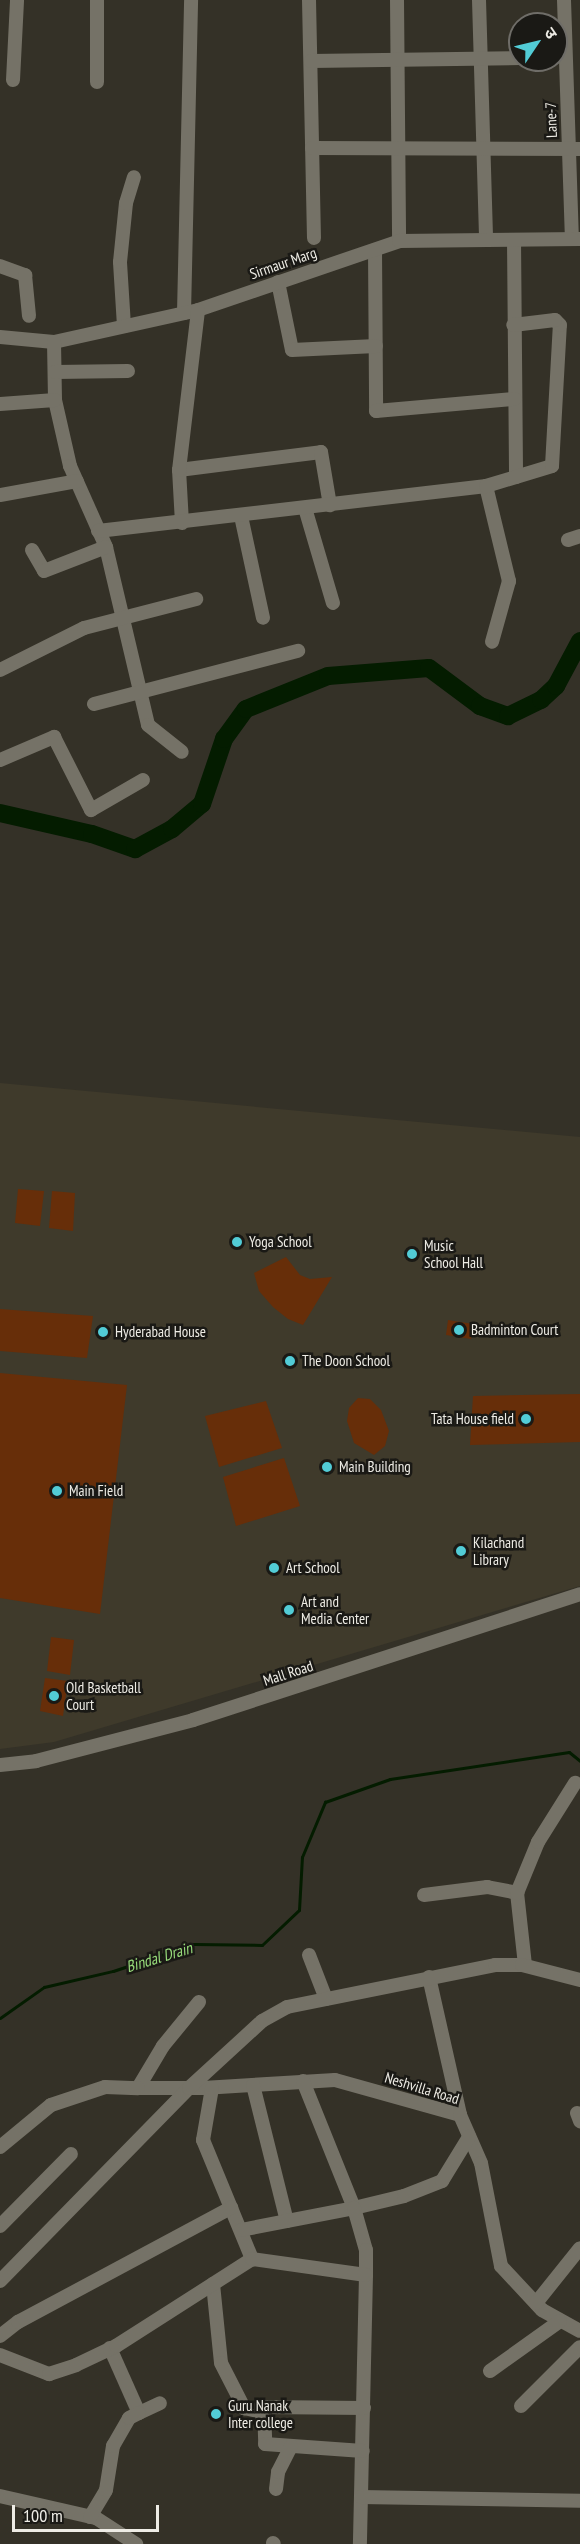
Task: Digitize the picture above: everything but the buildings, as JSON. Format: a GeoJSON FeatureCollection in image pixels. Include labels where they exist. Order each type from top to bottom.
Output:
{"type":"FeatureCollection","features":[{"type":"Feature","properties":{"kind":"street"},"geometry":{"type":"LineString","coordinates":[[13,80],[17,0]]}},
{"type":"Feature","properties":{"kind":"street"},"geometry":{"type":"LineString","coordinates":[[96,82],[97,0]]}},
{"type":"Feature","properties":{"kind":"street"},"geometry":{"type":"LineString","coordinates":[[184,313],[191,0]]}},
{"type":"Feature","properties":{"kind":"street"},"geometry":{"type":"LineString","coordinates":[[309,0],[314,237]]}},
{"type":"Feature","properties":{"kind":"street"},"geometry":{"type":"LineString","coordinates":[[398,0],[399,241]]}},
{"type":"Feature","properties":{"kind":"street"},"geometry":{"type":"LineString","coordinates":[[479,0],[486,240]]}},
{"type":"Feature","properties":{"kind":"street"},"geometry":{"type":"LineString","coordinates":[[311,61],[508,58]]}},
{"type":"Feature","properties":{"kind":"street","name":"Lane-7"},"geometry":{"type":"LineString","coordinates":[[563,72],[574,148],[576,239]]}},
{"type":"Feature","properties":{"kind":"street"},"geometry":{"type":"LineString","coordinates":[[312,148],[484,150],[574,148]]}},
{"type":"Feature","properties":{"kind":"street"},"geometry":{"type":"LineString","coordinates":[[124,326],[120,262],[126,203],[134,177]]}},
{"type":"Feature","properties":{"kind":"street","name":"Sirmaur Marg"},"geometry":{"type":"LineString","coordinates":[[0,337],[54,342],[198,310],[399,241],[576,239]]}},
{"type":"Feature","properties":{"kind":"street"},"geometry":{"type":"LineString","coordinates":[[514,240],[516,477]]}},
{"type":"Feature","properties":{"kind":"street"},"geometry":{"type":"LineString","coordinates":[[375,250],[375,409],[378,412],[514,399]]}},
{"type":"Feature","properties":{"kind":"street"},"geometry":{"type":"LineString","coordinates":[[0,266],[25,275],[29,316]]}},
{"type":"Feature","properties":{"kind":"street"},"geometry":{"type":"LineString","coordinates":[[278,282],[292,350],[376,346]]}},
{"type":"Feature","properties":{"kind":"street"},"geometry":{"type":"LineString","coordinates":[[182,523],[179,470],[198,310]]}},
{"type":"Feature","properties":{"kind":"street"},"geometry":{"type":"LineString","coordinates":[[99,531],[330,506],[486,486],[555,463],[560,325],[555,320],[513,325]]}},
{"type":"Feature","properties":{"kind":"street"},"geometry":{"type":"LineString","coordinates":[[54,342],[55,400],[77,481],[106,547],[150,728],[182,752]]}},
{"type":"Feature","properties":{"kind":"street"},"geometry":{"type":"LineString","coordinates":[[55,372],[128,370]]}},
{"type":"Feature","properties":{"kind":"street"},"geometry":{"type":"LineString","coordinates":[[0,404],[55,400]]}},
{"type":"Feature","properties":{"kind":"street"},"geometry":{"type":"LineString","coordinates":[[179,470],[321,452],[330,506]]}},
{"type":"Feature","properties":{"kind":"street"},"geometry":{"type":"LineString","coordinates":[[0,495],[77,481]]}},
{"type":"Feature","properties":{"kind":"street"},"geometry":{"type":"LineString","coordinates":[[486,486],[509,581],[492,642]]}},
{"type":"Feature","properties":{"kind":"street"},"geometry":{"type":"LineString","coordinates":[[305,508],[333,603]]}},
{"type":"Feature","properties":{"kind":"street"},"geometry":{"type":"LineString","coordinates":[[240,516],[263,618]]}},
{"type":"Feature","properties":{"kind":"street"},"geometry":{"type":"LineString","coordinates":[[32,550],[44,571],[106,547]]}},
{"type":"Feature","properties":{"kind":"street"},"geometry":{"type":"LineString","coordinates":[[0,670],[79,630],[196,598]]}},
{"type":"Feature","properties":{"kind":"street"},"geometry":{"type":"LineString","coordinates":[[94,704],[141,689],[298,651]]}},
{"type":"Feature","properties":{"kind":"street"},"geometry":{"type":"LineString","coordinates":[[0,760],[54,737],[91,810],[143,780]]}},
{"type":"Feature","properties":{"kind":"street","name":"Mall Road"},"geometry":{"type":"LineString","coordinates":[[0,1765],[36,1761],[193,1720],[580,1594]]}},
{"type":"Feature","properties":{"kind":"street"},"geometry":{"type":"LineString","coordinates":[[525,1965],[517,1893],[538,1842],[575,1783]]}},
{"type":"Feature","properties":{"kind":"street"},"geometry":{"type":"LineString","coordinates":[[424,1896],[487,1887],[517,1893]]}},
{"type":"Feature","properties":{"kind":"street"},"geometry":{"type":"LineString","coordinates":[[309,1955],[326,1999]]}},
{"type":"Feature","properties":{"kind":"street"},"geometry":{"type":"LineString","coordinates":[[0,2280],[189,2088],[268,2017],[287,2007],[495,1965],[525,1965],[580,1980]]}},
{"type":"Feature","properties":{"kind":"street"},"geometry":{"type":"LineString","coordinates":[[429,1977],[460,2115]]}},
{"type":"Feature","properties":{"kind":"street"},"geometry":{"type":"LineString","coordinates":[[138,2088],[163,2046],[200,2002]]}},
{"type":"Feature","properties":{"kind":"street","name":"Neshvilla Road"},"geometry":{"type":"LineString","coordinates":[[2,2143],[57,2102],[105,2087],[212,2088],[335,2080],[460,2115],[481,2163],[501,2266],[536,2303],[560,2321],[580,2331]]}},
{"type":"Feature","properties":{"kind":"street"},"geometry":{"type":"LineString","coordinates":[[303,2081],[354,2208],[366,2250],[360,2544]]}},
{"type":"Feature","properties":{"kind":"street"},"geometry":{"type":"LineString","coordinates":[[253,2085],[286,2221]]}},
{"type":"Feature","properties":{"kind":"street"},"geometry":{"type":"LineString","coordinates":[[212,2088],[203,2140],[252,2259]]}},
{"type":"Feature","properties":{"kind":"street"},"geometry":{"type":"LineString","coordinates":[[241,2230],[404,2196],[442,2181],[469,2137]]}},
{"type":"Feature","properties":{"kind":"street"},"geometry":{"type":"LineString","coordinates":[[0,2226],[71,2154]]}},
{"type":"Feature","properties":{"kind":"street"},"geometry":{"type":"LineString","coordinates":[[0,2336],[18,2322],[231,2208]]}},
{"type":"Feature","properties":{"kind":"street"},"geometry":{"type":"LineString","coordinates":[[536,2303],[580,2248]]}},
{"type":"Feature","properties":{"kind":"street"},"geometry":{"type":"LineString","coordinates":[[0,2355],[49,2374],[110,2348],[252,2259],[366,2275]]}},
{"type":"Feature","properties":{"kind":"street"},"geometry":{"type":"LineString","coordinates":[[213,2284],[218,2351],[225,2374],[244,2408],[258,2411],[264,2407],[364,2408]]}},
{"type":"Feature","properties":{"kind":"street"},"geometry":{"type":"LineString","coordinates":[[490,2371],[560,2321]]}},
{"type":"Feature","properties":{"kind":"street"},"geometry":{"type":"LineString","coordinates":[[521,2406],[580,2347]]}},
{"type":"Feature","properties":{"kind":"street"},"geometry":{"type":"LineString","coordinates":[[110,2348],[140,2413]]}},
{"type":"Feature","properties":{"kind":"street"},"geometry":{"type":"LineString","coordinates":[[90,2517],[106,2490],[113,2446],[129,2418],[160,2403]]}},
{"type":"Feature","properties":{"kind":"street"},"geometry":{"type":"LineString","coordinates":[[264,2407],[265,2444],[363,2451]]}},
{"type":"Feature","properties":{"kind":"street"},"geometry":{"type":"LineString","coordinates":[[276,2489],[278,2472],[291,2446]]}},
{"type":"Feature","properties":{"kind":"street"},"geometry":{"type":"LineString","coordinates":[[0,2496],[90,2517],[136,2544]]}},
{"type":"Feature","properties":{"kind":"street"},"geometry":{"type":"LineString","coordinates":[[361,2497],[580,2501]]}},
{"type":"Feature","properties":{"kind":"shaded area","name":"The Doon School"},"geometry":{"type":"Polygon","coordinates":[[[0,1083],[580,1137],[580,1586],[54,1742],[0,1749],[0,1083]]]}},
{"type":"Feature","properties":{"kind":"shaded area"},"geometry":{"type":"Polygon","coordinates":[[[18,1189],[44,1191],[40,1226],[15,1223],[18,1189]]]}},
{"type":"Feature","properties":{"kind":"shaded area"},"geometry":{"type":"Polygon","coordinates":[[[52,1191],[75,1193],[73,1231],[49,1228],[52,1191]]]}},
{"type":"Feature","properties":{"kind":"shaded area"},"geometry":{"type":"Polygon","coordinates":[[[286,1257],[300,1275],[310,1279],[332,1277],[303,1325],[288,1319],[273,1307],[259,1291],[254,1273],[286,1257]]]}},
{"type":"Feature","properties":{"kind":"shaded area"},"geometry":{"type":"Polygon","coordinates":[[[0,1309],[93,1316],[87,1358],[0,1351],[0,1309]]]}},
{"type":"Feature","properties":{"kind":"shaded area","name":"Badminton Court"},"geometry":{"type":"Polygon","coordinates":[[[448,1320],[473,1324],[471,1339],[446,1335],[448,1320]]]}},
{"type":"Feature","properties":{"kind":"shaded area","name":"Main Field"},"geometry":{"type":"Polygon","coordinates":[[[0,1373],[127,1385],[100,1614],[0,1598],[0,1373]]]}},
{"type":"Feature","properties":{"kind":"shaded area","name":"Tata House field"},"geometry":{"type":"Polygon","coordinates":[[[580,1394],[580,1442],[470,1445],[473,1396],[580,1394]]]}},
{"type":"Feature","properties":{"kind":"shaded area"},"geometry":{"type":"Polygon","coordinates":[[[358,1398],[370,1399],[381,1410],[389,1431],[385,1446],[374,1455],[354,1443],[347,1421],[349,1408],[358,1398]]]}},
{"type":"Feature","properties":{"kind":"shaded area"},"geometry":{"type":"Polygon","coordinates":[[[266,1401],[282,1448],[219,1467],[205,1416],[266,1401]]]}},
{"type":"Feature","properties":{"kind":"shaded area"},"geometry":{"type":"Polygon","coordinates":[[[284,1458],[300,1506],[236,1526],[223,1477],[284,1458]]]}},
{"type":"Feature","properties":{"kind":"shaded area","name":"Old Basketball Court"},"geometry":{"type":"Polygon","coordinates":[[[51,1637],[74,1640],[70,1675],[47,1671],[51,1637]]]}},
{"type":"Feature","properties":{"kind":"shaded area","name":"Old Basketball Court"},"geometry":{"type":"Polygon","coordinates":[[[45,1678],[68,1681],[63,1716],[40,1711],[45,1678]]]}},
{"type":"Feature","properties":{"kind":"waterway"},"geometry":{"type":"LineString","coordinates":[[0,813],[92,834],[135,849],[172,829],[202,804],[224,739],[246,709],[328,676],[429,668],[480,706],[508,716],[541,700],[556,686],[580,641]]}},
{"type":"Feature","properties":{"kind":"waterway","name":"Bindal Drain"},"geometry":{"type":"LineString","coordinates":[[0,2018],[44,1987],[113,1971],[194,1944],[262,1945],[299,1910],[302,1857],[325,1802],[390,1779],[569,1752],[580,1761]]}},
{"type":"Feature","properties":{"kind":"place","name":"Yoga School"},"geometry":{"type":"Point","coordinates":[237,1242]}},
{"type":"Feature","properties":{"kind":"place","name":"Music School Hall"},"geometry":{"type":"Point","coordinates":[412,1254]}},
{"type":"Feature","properties":{"kind":"place","name":"Badminton Court"},"geometry":{"type":"Point","coordinates":[459,1330]}},
{"type":"Feature","properties":{"kind":"place","name":"Hyderabad House"},"geometry":{"type":"Point","coordinates":[103,1332]}},
{"type":"Feature","properties":{"kind":"place","name":"The Doon School"},"geometry":{"type":"Point","coordinates":[290,1361]}},
{"type":"Feature","properties":{"kind":"place","name":"Tata House field"},"geometry":{"type":"Point","coordinates":[526,1419]}},
{"type":"Feature","properties":{"kind":"place","name":"Main Building"},"geometry":{"type":"Point","coordinates":[327,1467]}},
{"type":"Feature","properties":{"kind":"place","name":"Main Field"},"geometry":{"type":"Point","coordinates":[57,1491]}},
{"type":"Feature","properties":{"kind":"place","name":"Kilachand Library"},"geometry":{"type":"Point","coordinates":[461,1551]}},
{"type":"Feature","properties":{"kind":"place","name":"Art School"},"geometry":{"type":"Point","coordinates":[274,1568]}},
{"type":"Feature","properties":{"kind":"place","name":"Art and Media Center"},"geometry":{"type":"Point","coordinates":[289,1610]}},
{"type":"Feature","properties":{"kind":"place","name":"Old Basketball Court"},"geometry":{"type":"Point","coordinates":[54,1696]}},
{"type":"Feature","properties":{"kind":"place","name":"Guru Nanak Inter college"},"geometry":{"type":"Point","coordinates":[216,2414]}}]}
